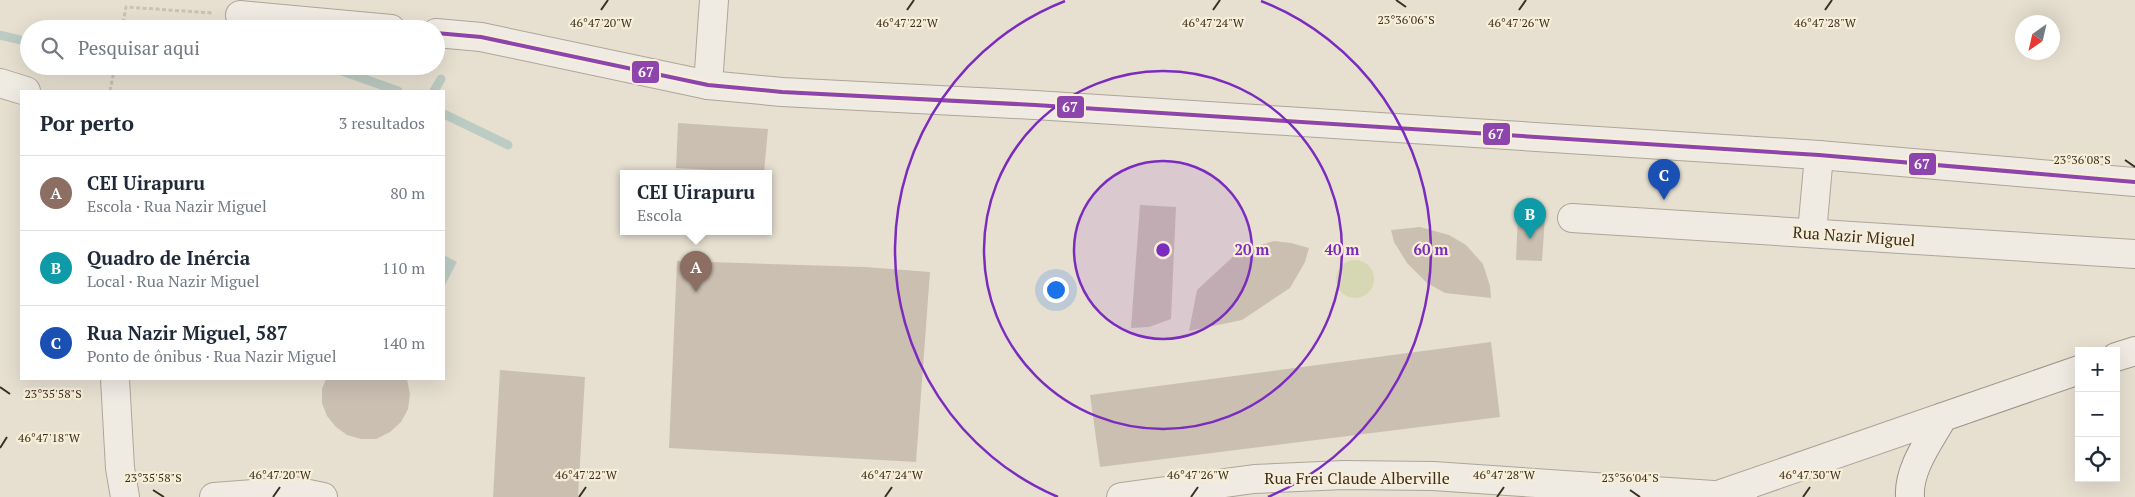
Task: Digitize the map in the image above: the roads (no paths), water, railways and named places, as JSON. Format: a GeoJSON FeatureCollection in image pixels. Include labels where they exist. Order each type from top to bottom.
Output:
{"type":"FeatureCollection","features":[{"type":"Feature","properties":{"kind":"street"},"geometry":{"type":"LineString","coordinates":[[708,85],[714,0]]}},
{"type":"Feature","properties":{"kind":"street"},"geometry":{"type":"LineString","coordinates":[[240,15],[294,20]]}},
{"type":"Feature","properties":{"kind":"street"},"geometry":{"type":"LineString","coordinates":[[445,34],[481,37],[708,85],[782,92],[1035,105],[1819,156],[2135,182]]}},
{"type":"Feature","properties":{"kind":"street"},"geometry":{"type":"LineString","coordinates":[[0,83],[23,90]]}},
{"type":"Feature","properties":{"kind":"street"},"geometry":{"type":"LineString","coordinates":[[1812,233],[1819,156]]}},
{"type":"Feature","properties":{"kind":"street","name":"Rua Nazir Miguel"},"geometry":{"type":"LineString","coordinates":[[1572,218],[2135,254]]}},
{"type":"Feature","properties":{"kind":"street"},"geometry":{"type":"LineString","coordinates":[[2120,356],[2135,351]]}},
{"type":"Feature","properties":{"kind":"street"},"geometry":{"type":"LineString","coordinates":[[1731,496],[1943,417],[2075,371]]}},
{"type":"Feature","properties":{"kind":"street"},"geometry":{"type":"LineString","coordinates":[[115,380],[120,468],[125,497]]}},
{"type":"Feature","properties":{"kind":"street"},"geometry":{"type":"LineString","coordinates":[[1910,497],[1909,490],[1917,464],[1943,417]]}},
{"type":"Feature","properties":{"kind":"street","name":"Rua Frei Claude Alberville"},"geometry":{"type":"LineString","coordinates":[[1121,497],[1254,479],[1344,475],[1433,476],[1731,496]]}},
{"type":"Feature","properties":{"kind":"street"},"geometry":{"type":"LineString","coordinates":[[222,496],[294,490],[323,497]]}},
{"type":"Feature","properties":{"kind":"waterway"},"geometry":{"type":"LineString","coordinates":[[0,35],[20,40]]}},
{"type":"Feature","properties":{"kind":"waterway"},"geometry":{"type":"LineString","coordinates":[[353,75],[395,90]]}},
{"type":"Feature","properties":{"kind":"waterway"},"geometry":{"type":"LineString","coordinates":[[435,90],[441,79]]}},
{"type":"Feature","properties":{"kind":"waterway"},"geometry":{"type":"LineString","coordinates":[[445,114],[508,145]]}},
{"type":"Feature","properties":{"kind":"place","name":"Rua Nazir Miguel, 587"},"geometry":{"type":"Point","coordinates":[1664,200]}},
{"type":"Feature","properties":{"kind":"place","name":"Quadro de Inércia"},"geometry":{"type":"Point","coordinates":[1530,239]}},
{"type":"Feature","properties":{"kind":"place","name":"CEI Uirapuru"},"geometry":{"type":"Point","coordinates":[696,292]}}]}
